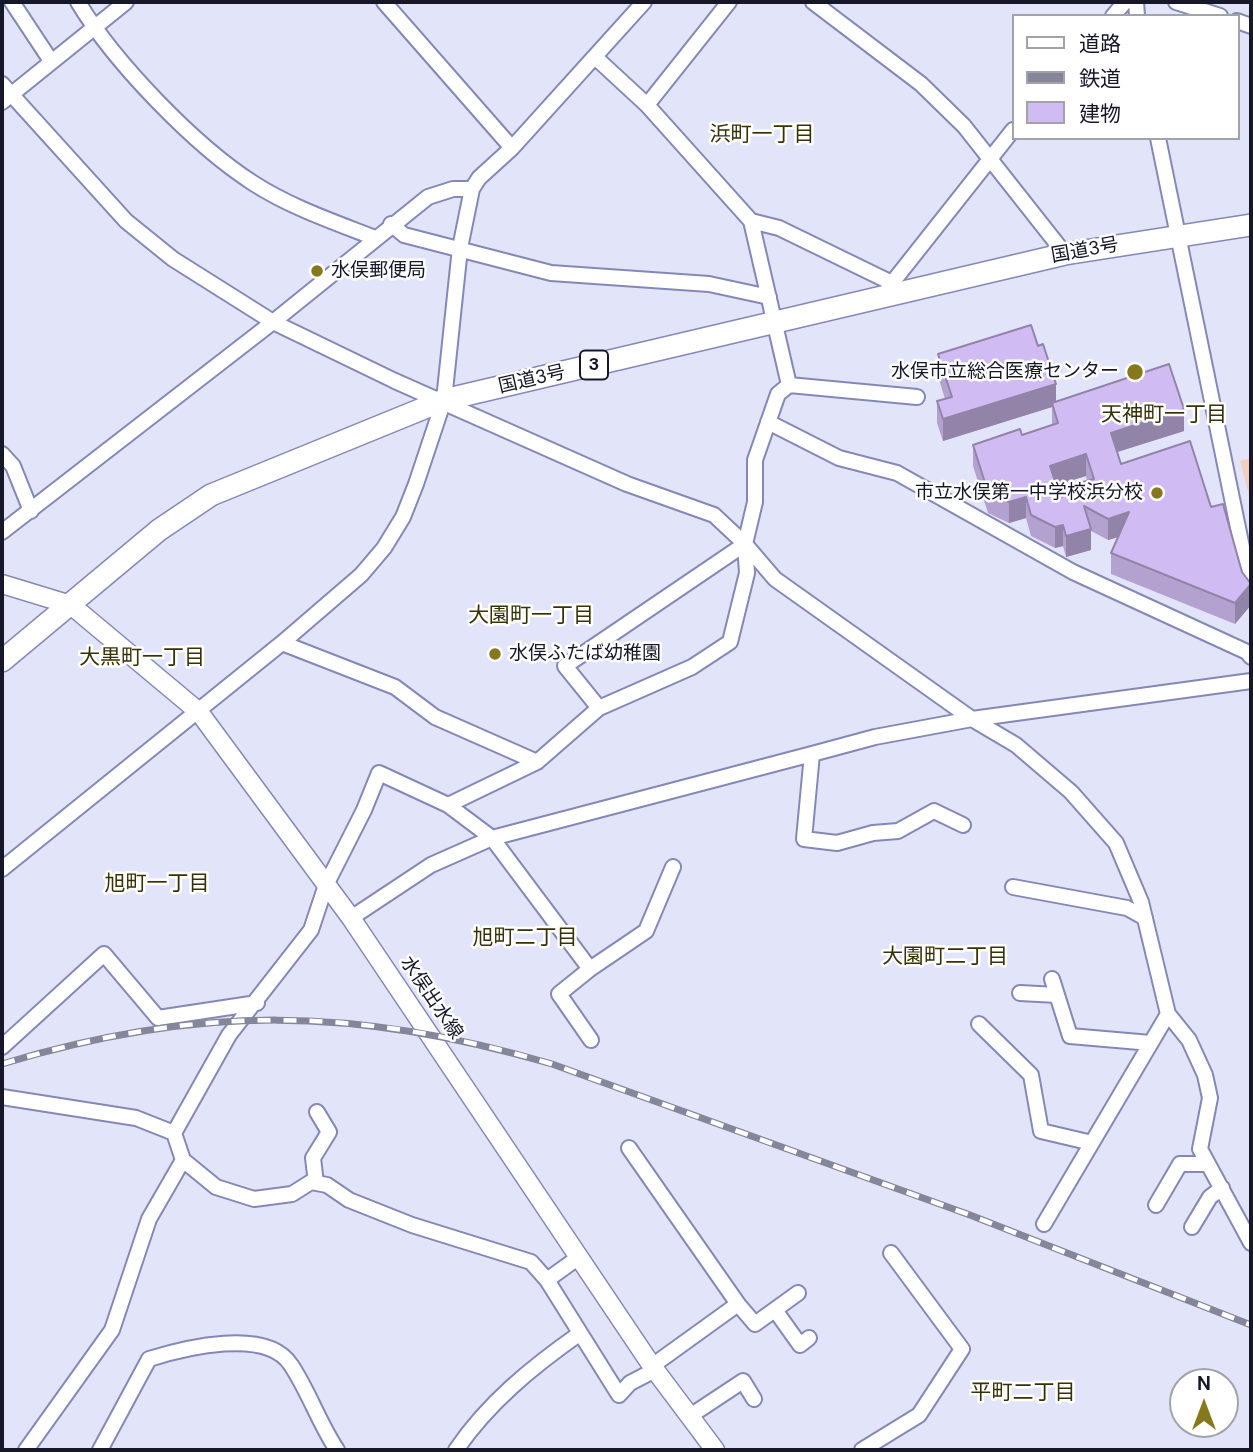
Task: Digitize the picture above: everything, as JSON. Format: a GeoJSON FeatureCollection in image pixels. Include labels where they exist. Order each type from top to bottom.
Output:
{"type":"FeatureCollection","features":[{"type":"Feature","properties":{"kind":"highway","name":"国道3号"},"geometry":{"type":"LineString","coordinates":[[2,661],[159,530],[211,495],[444,400],[775,323],[895,287],[1065,254],[1251,225]]}},
{"type":"Feature","properties":{"kind":"main road"},"geometry":{"type":"LineString","coordinates":[[2,584],[71,605]]}},
{"type":"Feature","properties":{"kind":"main road","name":"水俣出水線"},"geometry":{"type":"LineString","coordinates":[[71,605],[199,712],[351,918],[654,1368],[716,1450]]}},
{"type":"Feature","properties":{"kind":"street"},"geometry":{"type":"LineString","coordinates":[[12,2],[51,61]]}},
{"type":"Feature","properties":{"kind":"street"},"geometry":{"type":"LineString","coordinates":[[78,2],[93,27],[148,89],[207,148],[253,183],[321,217],[375,238]]}},
{"type":"Feature","properties":{"kind":"street"},"geometry":{"type":"LineString","coordinates":[[125,2],[51,61],[5,93],[126,221],[173,259],[273,322],[395,381],[444,400],[627,485],[715,515],[775,579],[1041,765],[1071,792],[1116,843],[1142,902],[1168,1014],[1189,1040],[1205,1076],[1210,1098],[1200,1149],[1251,1243]]}},
{"type":"Feature","properties":{"kind":"street"},"geometry":{"type":"LineString","coordinates":[[384,2],[512,148]]}},
{"type":"Feature","properties":{"kind":"street"},"geometry":{"type":"LineString","coordinates":[[2,869],[282,643],[361,575],[384,548],[402,517],[416,484],[444,400],[460,248],[472,189],[479,178],[512,148],[644,2]]}},
{"type":"Feature","properties":{"kind":"street"},"geometry":{"type":"LineString","coordinates":[[647,105],[729,2]]}},
{"type":"Feature","properties":{"kind":"street"},"geometry":{"type":"LineString","coordinates":[[813,2],[922,84],[991,156],[1065,254]]}},
{"type":"Feature","properties":{"kind":"street"},"geometry":{"type":"LineString","coordinates":[[1176,2],[1214,14]]}},
{"type":"Feature","properties":{"kind":"street"},"geometry":{"type":"LineString","coordinates":[[595,57],[647,105],[751,221],[789,384]]}},
{"type":"Feature","properties":{"kind":"street"},"geometry":{"type":"LineString","coordinates":[[751,221],[779,228],[895,287],[1012,131]]}},
{"type":"Feature","properties":{"kind":"street"},"geometry":{"type":"LineString","coordinates":[[1158,140],[1251,591]]}},
{"type":"Feature","properties":{"kind":"street"},"geometry":{"type":"LineString","coordinates":[[2,532],[273,322],[391,224],[428,197],[453,189],[472,189]]}},
{"type":"Feature","properties":{"kind":"street"},"geometry":{"type":"LineString","coordinates":[[391,224],[404,235],[551,273],[709,284],[769,297]]}},
{"type":"Feature","properties":{"kind":"street"},"geometry":{"type":"LineString","coordinates":[[449,805],[537,762],[599,708],[692,667],[730,642],[747,573],[745,544],[755,502],[755,460],[778,394],[789,384],[917,397]]}},
{"type":"Feature","properties":{"kind":"street"},"geometry":{"type":"LineString","coordinates":[[768,422],[839,458],[897,473],[1073,572],[1247,652],[1251,657]]}},
{"type":"Feature","properties":{"kind":"street"},"geometry":{"type":"LineString","coordinates":[[2,454],[13,466],[31,511]]}},
{"type":"Feature","properties":{"kind":"street"},"geometry":{"type":"LineString","coordinates":[[599,708],[565,666],[745,544]]}},
{"type":"Feature","properties":{"kind":"street"},"geometry":{"type":"LineString","coordinates":[[282,643],[395,687],[435,717],[537,762]]}},
{"type":"Feature","properties":{"kind":"street"},"geometry":{"type":"LineString","coordinates":[[351,918],[431,865],[492,838],[875,737],[972,719],[1251,681]]}},
{"type":"Feature","properties":{"kind":"street"},"geometry":{"type":"LineString","coordinates":[[812,754],[804,839],[837,843],[898,831],[934,811],[963,825]]}},
{"type":"Feature","properties":{"kind":"street"},"geometry":{"type":"LineString","coordinates":[[590,969],[492,838],[449,805],[379,773],[364,810],[326,884],[311,930],[257,1003],[229,1035],[174,1133],[183,1160],[216,1187],[254,1199],[292,1194],[311,1182],[327,1185],[349,1200],[412,1224],[531,1262],[547,1280],[619,1395],[630,1383],[738,1304]]}},
{"type":"Feature","properties":{"kind":"street"},"geometry":{"type":"LineString","coordinates":[[592,1040],[559,994],[646,930],[673,867]]}},
{"type":"Feature","properties":{"kind":"street"},"geometry":{"type":"LineString","coordinates":[[1013,887],[1127,908],[1144,918]]}},
{"type":"Feature","properties":{"kind":"street"},"geometry":{"type":"LineString","coordinates":[[2,1047],[104,954],[158,1018],[257,1003]]}},
{"type":"Feature","properties":{"kind":"street"},"geometry":{"type":"LineString","coordinates":[[1052,979],[1070,1036],[1151,1043]]}},
{"type":"Feature","properties":{"kind":"street"},"geometry":{"type":"LineString","coordinates":[[1020,993],[1057,995]]}},
{"type":"Feature","properties":{"kind":"street"},"geometry":{"type":"LineString","coordinates":[[1044,1224],[1168,1014]]}},
{"type":"Feature","properties":{"kind":"street"},"geometry":{"type":"LineString","coordinates":[[979,1024],[1031,1075],[1041,1131],[1092,1143]]}},
{"type":"Feature","properties":{"kind":"street"},"geometry":{"type":"LineString","coordinates":[[2,1097],[136,1118],[174,1133]]}},
{"type":"Feature","properties":{"kind":"street"},"geometry":{"type":"LineString","coordinates":[[316,1183],[313,1158],[329,1132],[317,1112]]}},
{"type":"Feature","properties":{"kind":"street"},"geometry":{"type":"LineString","coordinates":[[629,1148],[738,1304],[755,1324],[798,1293]]}},
{"type":"Feature","properties":{"kind":"street"},"geometry":{"type":"LineString","coordinates":[[26,1450],[113,1330],[149,1219],[183,1160]]}},
{"type":"Feature","properties":{"kind":"street"},"geometry":{"type":"LineString","coordinates":[[1156,1205],[1180,1164],[1208,1164]]}},
{"type":"Feature","properties":{"kind":"street"},"geometry":{"type":"LineString","coordinates":[[1192,1227],[1210,1198],[1222,1188]]}},
{"type":"Feature","properties":{"kind":"street"},"geometry":{"type":"LineString","coordinates":[[862,1450],[919,1415],[962,1349],[891,1253]]}},
{"type":"Feature","properties":{"kind":"street"},"geometry":{"type":"LineString","coordinates":[[547,1280],[579,1257]]}},
{"type":"Feature","properties":{"kind":"street"},"geometry":{"type":"LineString","coordinates":[[775,1310],[800,1345]]}},
{"type":"Feature","properties":{"kind":"street"},"geometry":{"type":"LineString","coordinates":[[456,1450],[473,1425],[535,1365],[579,1334]]}},
{"type":"Feature","properties":{"kind":"street"},"geometry":{"type":"LineString","coordinates":[[100,1450],[149,1359],[187,1347],[229,1343],[265,1346],[290,1362],[337,1450]]}},
{"type":"Feature","properties":{"kind":"street"},"geometry":{"type":"LineString","coordinates":[[690,1416],[743,1381],[754,1399]]}},
{"type":"Feature","properties":{"kind":"shaded area"},"geometry":{"type":"Polygon","coordinates":[[[1251,458],[1251,503],[1240,461],[1251,458]]]}},
{"type":"Feature","properties":{"kind":"building"},"geometry":{"type":"Polygon","coordinates":[[[1031,325],[1038,346],[1043,344],[1056,384],[943,419],[937,401],[952,397],[938,354],[1031,325]]]}},
{"type":"Feature","properties":{"kind":"building"},"geometry":{"type":"Polygon","coordinates":[[[1169,364],[1184,409],[1111,433],[1121,464],[1190,441],[1211,507],[1223,504],[1242,572],[1251,584],[1235,603],[1111,553],[1129,512],[1108,519],[1084,506],[1091,529],[1066,536],[1063,525],[1055,527],[1031,515],[1026,497],[1009,502],[988,492],[973,445],[1020,429],[1022,435],[1058,423],[1052,403],[1169,364]],[[1086,454],[1050,466],[1060,497],[1085,489],[1083,482],[1094,479],[1086,454]]]}},
{"type":"Feature","properties":{"kind":"railway"},"geometry":{"type":"LineString","coordinates":[[2,1064],[143,1031],[210,1023],[277,1020],[343,1023],[411,1031],[480,1045],[552,1064],[970,1215],[1251,1325]]}},
{"type":"Feature","properties":{"kind":"place","name":"水俣郵便局"},"geometry":{"type":"Point","coordinates":[317,271]}},
{"type":"Feature","properties":{"kind":"place","name":"水俣市立総合医療センター"},"geometry":{"type":"Point","coordinates":[1135,372]}},
{"type":"Feature","properties":{"kind":"place","name":"市立水俣第一中学校浜分校"},"geometry":{"type":"Point","coordinates":[1157,493]}},
{"type":"Feature","properties":{"kind":"place","name":"水俣ふたば幼稚園"},"geometry":{"type":"Point","coordinates":[495,654]}},
{"type":"Feature","properties":{"kind":"district","name":"浜町一丁目"},"geometry":{"type":"Point","coordinates":[762,135]}},
{"type":"Feature","properties":{"kind":"district","name":"天神町一丁目"},"geometry":{"type":"Point","coordinates":[1164,415]}},
{"type":"Feature","properties":{"kind":"district","name":"大園町一丁目"},"geometry":{"type":"Point","coordinates":[531,616]}},
{"type":"Feature","properties":{"kind":"district","name":"大黒町一丁目"},"geometry":{"type":"Point","coordinates":[142,658]}},
{"type":"Feature","properties":{"kind":"district","name":"旭町一丁目"},"geometry":{"type":"Point","coordinates":[157,884]}},
{"type":"Feature","properties":{"kind":"district","name":"旭町二丁目"},"geometry":{"type":"Point","coordinates":[525,938]}},
{"type":"Feature","properties":{"kind":"district","name":"大園町二丁目"},"geometry":{"type":"Point","coordinates":[945,957]}},
{"type":"Feature","properties":{"kind":"district","name":"平町二丁目"},"geometry":{"type":"Point","coordinates":[1023,1393]}}]}
